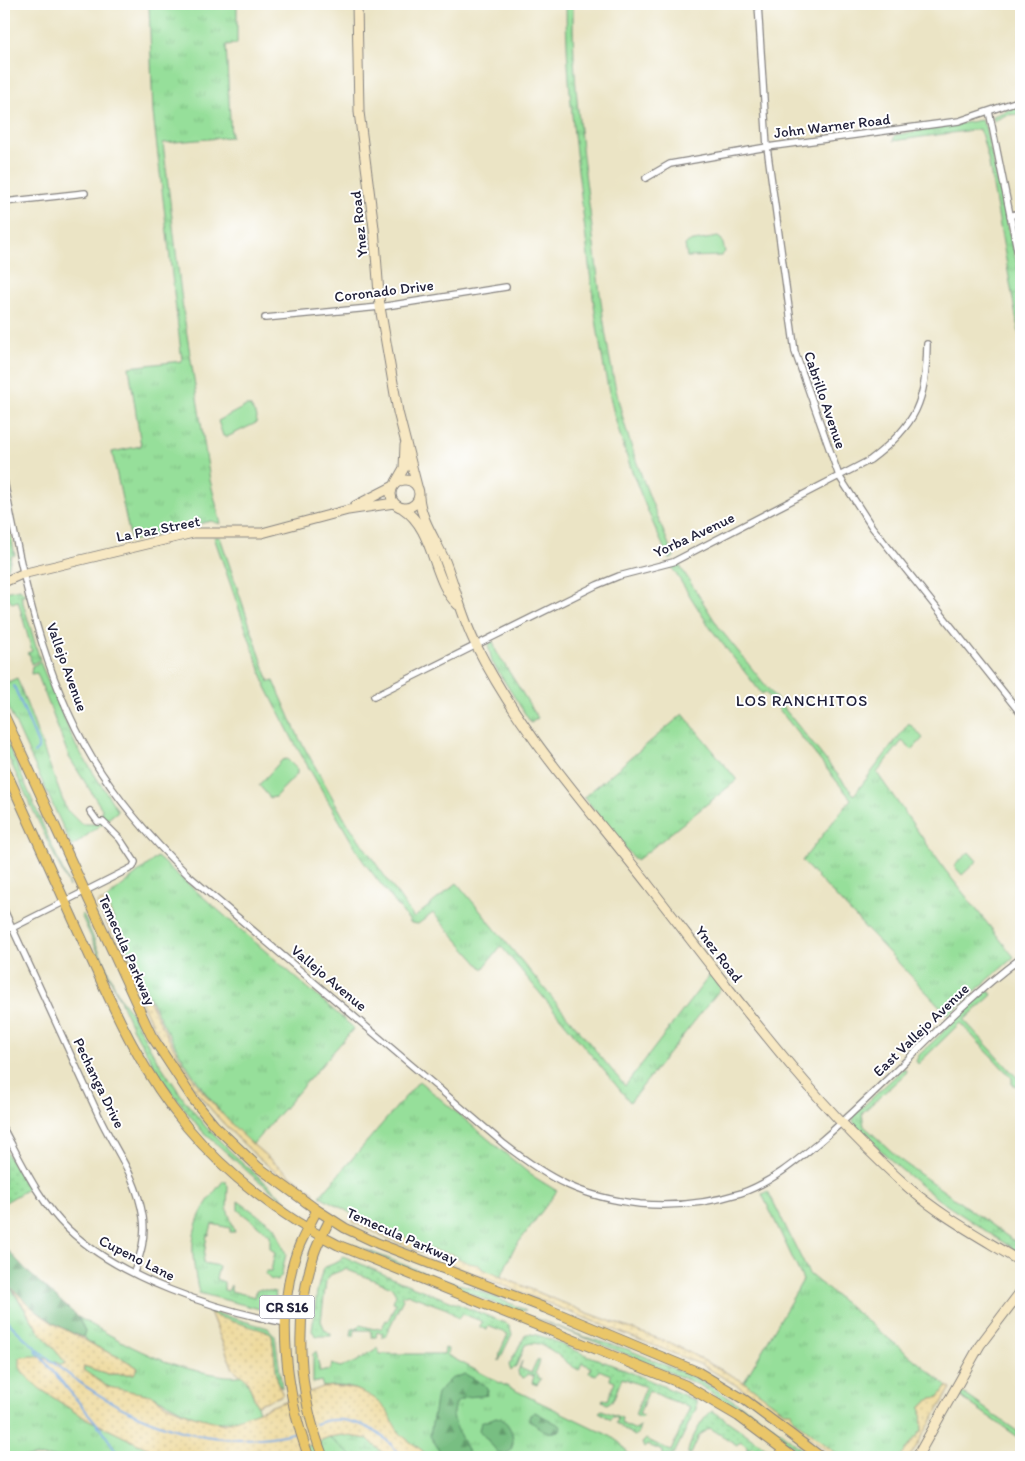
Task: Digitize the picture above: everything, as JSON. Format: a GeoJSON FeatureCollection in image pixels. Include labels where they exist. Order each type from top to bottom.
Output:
{"type":"FeatureCollection","features":[{"type":"Feature","properties":{"kind":"main road","name":"Ynez Road"},"geometry":{"type":"LineString","coordinates":[[357,4],[360,112],[374,228],[380,307],[404,440],[404,468],[394,484]]}},
{"type":"Feature","properties":{"kind":"main road","name":"Ynez Road"},"geometry":{"type":"LineString","coordinates":[[404,440],[411,454],[417,486]]}},
{"type":"Feature","properties":{"kind":"main road"},"geometry":{"type":"LineString","coordinates":[[409,480],[417,486],[419,497],[411,507],[402,508],[394,503],[390,495],[394,484],[409,480]]}},
{"type":"Feature","properties":{"kind":"main road","name":"La Paz Street"},"geometry":{"type":"LineString","coordinates":[[348,510],[394,484]]}},
{"type":"Feature","properties":{"kind":"main road","name":"Ynez Road"},"geometry":{"type":"LineString","coordinates":[[419,497],[421,511],[437,541],[455,587],[459,605],[476,646],[542,754],[747,1011],[842,1123],[912,1191],[1021,1262]]}},
{"type":"Feature","properties":{"kind":"main road","name":"La Paz Street"},"geometry":{"type":"LineString","coordinates":[[4,582],[22,574],[193,533],[262,533],[348,510],[394,503]]}},
{"type":"Feature","properties":{"kind":"main road","name":"Ynez Road"},"geometry":{"type":"LineString","coordinates":[[402,508],[419,526],[448,592],[459,605]]}},
{"type":"Feature","properties":{"kind":"main road","name":"Temecula Parkway"},"geometry":{"type":"LineString","coordinates":[[4,715],[151,1035],[193,1100],[214,1125],[258,1167],[330,1219],[354,1232],[407,1256],[545,1308],[698,1372],[745,1400],[821,1457]]}},
{"type":"Feature","properties":{"kind":"main road","name":"Temecula Parkway"},"geometry":{"type":"LineString","coordinates":[[4,767],[131,1043],[149,1075],[187,1127],[242,1180],[307,1229],[322,1237],[372,1260],[685,1385],[738,1416],[793,1457]]}},
{"type":"Feature","properties":{"kind":"main road","name":"CR S16"},"geometry":{"type":"LineString","coordinates":[[309,1457],[291,1388],[286,1324],[296,1258],[307,1229],[317,1210]]}},
{"type":"Feature","properties":{"kind":"main road","name":"CR S16"},"geometry":{"type":"LineString","coordinates":[[324,1457],[315,1435],[303,1382],[300,1357],[306,1289],[315,1253],[330,1219]]}},
{"type":"Feature","properties":{"kind":"main road"},"geometry":{"type":"LineString","coordinates":[[917,1457],[980,1345],[1021,1291]]}},
{"type":"Feature","properties":{"kind":"street","name":"Cabrillo Avenue"},"geometry":{"type":"LineString","coordinates":[[758,4],[767,147],[794,352],[839,476],[872,527],[1021,714]]}},
{"type":"Feature","properties":{"kind":"street","name":"John Warner Road"},"geometry":{"type":"LineString","coordinates":[[646,178],[670,164],[767,147],[959,121],[1021,100]]}},
{"type":"Feature","properties":{"kind":"street"},"geometry":{"type":"LineString","coordinates":[[989,111],[1021,269]]}},
{"type":"Feature","properties":{"kind":"street"},"geometry":{"type":"LineString","coordinates":[[4,202],[85,193]]}},
{"type":"Feature","properties":{"kind":"street"},"geometry":{"type":"LineString","coordinates":[[1010,216],[1021,212]]}},
{"type":"Feature","properties":{"kind":"street","name":"Coronado Drive"},"geometry":{"type":"LineString","coordinates":[[266,318],[380,307],[506,287]]}},
{"type":"Feature","properties":{"kind":"street","name":"Yorba Avenue"},"geometry":{"type":"LineString","coordinates":[[374,696],[619,576],[673,562],[870,460],[892,444],[906,429],[921,397],[926,377],[927,344]]}},
{"type":"Feature","properties":{"kind":"street","name":"Vallejo Avenue"},"geometry":{"type":"LineString","coordinates":[[4,480],[22,574],[48,658],[68,712],[97,765],[151,838],[188,875],[536,1169],[562,1184],[617,1201],[652,1205],[689,1204],[742,1192],[760,1184],[801,1157],[842,1123]]}},
{"type":"Feature","properties":{"kind":"street"},"geometry":{"type":"LineString","coordinates":[[4,937],[8,928],[65,902],[84,890],[133,867],[134,862],[120,839],[103,822],[98,822],[90,811]]}},
{"type":"Feature","properties":{"kind":"street","name":"Pechanga Drive"},"geometry":{"type":"LineString","coordinates":[[4,910],[8,928],[99,1116],[133,1178],[143,1218],[144,1234],[142,1250],[134,1272]]}},
{"type":"Feature","properties":{"kind":"street","name":"East Vallejo Avenue"},"geometry":{"type":"LineString","coordinates":[[842,1123],[976,995],[1021,958]]}},
{"type":"Feature","properties":{"kind":"street","name":"Cupeno Lane"},"geometry":{"type":"LineString","coordinates":[[4,1130],[38,1192],[66,1228],[93,1250],[134,1272],[197,1300],[254,1317],[286,1324]]}},
{"type":"Feature","properties":{"kind":"green space"},"geometry":{"type":"Polygon","coordinates":[[[90,4],[237,4],[237,44],[226,45],[231,137],[163,143],[183,310],[210,480],[221,524],[211,521],[131,541],[112,452],[141,446],[129,367],[182,361],[153,113],[149,6],[90,6],[90,4]]]}},
{"type":"Feature","properties":{"kind":"green space"},"geometry":{"type":"Polygon","coordinates":[[[566,4],[573,4],[574,56],[580,134],[609,356],[630,443],[674,557],[669,559],[631,469],[614,414],[603,362],[591,283],[573,129],[567,54],[566,4]]]}},
{"type":"Feature","properties":{"kind":"green space"},"geometry":{"type":"Polygon","coordinates":[[[1021,105],[1021,114],[1006,115],[994,121],[993,116],[1021,105]]]}},
{"type":"Feature","properties":{"kind":"green space"},"geometry":{"type":"Polygon","coordinates":[[[981,120],[985,126],[1021,283],[1021,345],[988,158],[980,129],[893,141],[895,135],[981,120]]]}},
{"type":"Feature","properties":{"kind":"green space"},"geometry":{"type":"Polygon","coordinates":[[[718,237],[722,240],[725,252],[721,256],[687,257],[685,245],[688,242],[718,237]]]}},
{"type":"Feature","properties":{"kind":"green space"},"geometry":{"type":"Polygon","coordinates":[[[246,406],[250,406],[257,417],[256,423],[227,437],[223,436],[218,421],[246,406]]]}},
{"type":"Feature","properties":{"kind":"green space"},"geometry":{"type":"Polygon","coordinates":[[[4,505],[15,555],[11,556],[8,569],[4,570],[6,557],[4,546],[4,505]]]}},
{"type":"Feature","properties":{"kind":"green space"},"geometry":{"type":"Polygon","coordinates":[[[214,537],[220,537],[269,682],[274,681],[299,738],[344,818],[414,918],[457,883],[625,1086],[710,975],[721,988],[630,1102],[501,946],[483,969],[433,913],[418,924],[411,923],[363,861],[295,744],[266,687],[214,537]]]}},
{"type":"Feature","properties":{"kind":"green space"},"geometry":{"type":"Polygon","coordinates":[[[678,563],[720,629],[854,795],[909,723],[923,738],[912,750],[902,741],[877,773],[945,870],[1014,957],[948,1015],[802,861],[851,799],[765,692],[762,694],[711,629],[671,566],[678,563]]]}},
{"type":"Feature","properties":{"kind":"green space"},"geometry":{"type":"Polygon","coordinates":[[[20,589],[25,594],[21,596],[40,660],[31,664],[30,655],[27,653],[32,651],[18,601],[12,603],[8,596],[4,598],[4,592],[20,589]]]}},
{"type":"Feature","properties":{"kind":"green space"},"geometry":{"type":"Polygon","coordinates":[[[493,641],[496,651],[538,718],[531,723],[492,662],[488,645],[493,641]]]}},
{"type":"Feature","properties":{"kind":"green space"},"geometry":{"type":"Polygon","coordinates":[[[40,662],[76,746],[118,811],[72,847],[4,698],[4,670],[8,682],[17,678],[66,809],[81,824],[95,824],[101,817],[102,809],[69,757],[37,673],[31,674],[32,666],[40,662]]]}},
{"type":"Feature","properties":{"kind":"green space"},"geometry":{"type":"Polygon","coordinates":[[[683,714],[737,780],[636,861],[584,797],[683,714]]]}},
{"type":"Feature","properties":{"kind":"green space"},"geometry":{"type":"Polygon","coordinates":[[[4,735],[69,885],[69,887],[4,748],[4,735]]]}},
{"type":"Feature","properties":{"kind":"green space"},"geometry":{"type":"Polygon","coordinates":[[[287,759],[297,769],[297,774],[275,797],[270,798],[259,785],[282,760],[287,759]]]}},
{"type":"Feature","properties":{"kind":"green space"},"geometry":{"type":"Polygon","coordinates":[[[969,852],[977,861],[962,875],[954,866],[969,852]]]}},
{"type":"Feature","properties":{"kind":"green space"},"geometry":{"type":"Polygon","coordinates":[[[157,857],[354,1028],[252,1145],[226,1119],[184,1061],[150,999],[105,900],[157,857]]]}},
{"type":"Feature","properties":{"kind":"green space"},"geometry":{"type":"Polygon","coordinates":[[[83,914],[120,998],[130,1011],[154,1055],[185,1101],[205,1126],[233,1154],[293,1207],[255,1178],[202,1131],[163,1081],[133,1029],[81,915],[83,914]]]}},
{"type":"Feature","properties":{"kind":"green space"},"geometry":{"type":"Polygon","coordinates":[[[988,989],[992,995],[964,1020],[1021,1082],[1021,1089],[1012,1084],[1012,1078],[960,1023],[918,1064],[916,1061],[919,1055],[988,989]]]}},
{"type":"Feature","properties":{"kind":"green space"},"geometry":{"type":"Polygon","coordinates":[[[904,1068],[907,1072],[862,1113],[864,1126],[903,1162],[1021,1246],[1021,1254],[939,1200],[898,1167],[856,1126],[853,1120],[856,1113],[904,1068]]]}},
{"type":"Feature","properties":{"kind":"green space"},"geometry":{"type":"Polygon","coordinates":[[[419,1081],[531,1175],[557,1191],[513,1250],[501,1277],[482,1269],[480,1266],[461,1261],[452,1254],[440,1253],[407,1240],[403,1235],[390,1233],[385,1227],[374,1226],[320,1196],[419,1081]]]}},
{"type":"Feature","properties":{"kind":"green space"},"geometry":{"type":"Polygon","coordinates":[[[4,1148],[28,1189],[4,1203],[4,1148]]]}},
{"type":"Feature","properties":{"kind":"green space"},"geometry":{"type":"Polygon","coordinates":[[[224,1180],[228,1186],[227,1209],[235,1232],[230,1232],[230,1228],[212,1224],[209,1235],[207,1235],[203,1263],[219,1266],[216,1279],[224,1282],[224,1290],[228,1291],[231,1285],[231,1291],[255,1297],[256,1291],[261,1289],[275,1292],[277,1303],[267,1311],[199,1293],[193,1260],[194,1233],[204,1208],[224,1180]]]}},
{"type":"Feature","properties":{"kind":"green space"},"geometry":{"type":"Polygon","coordinates":[[[768,1191],[809,1274],[947,1386],[939,1397],[932,1398],[921,1406],[922,1430],[900,1457],[841,1457],[793,1419],[788,1412],[785,1412],[744,1382],[803,1280],[762,1194],[768,1191]]]}},
{"type":"Feature","properties":{"kind":"green space"},"geometry":{"type":"Polygon","coordinates":[[[238,1201],[275,1227],[286,1254],[281,1277],[277,1281],[270,1279],[265,1274],[266,1271],[271,1271],[275,1252],[270,1249],[270,1235],[238,1210],[238,1201]]]}},
{"type":"Feature","properties":{"kind":"green space"},"geometry":{"type":"Polygon","coordinates":[[[343,1240],[526,1310],[517,1312],[400,1266],[343,1240]]]}},
{"type":"Feature","properties":{"kind":"green space"},"geometry":{"type":"Polygon","coordinates":[[[4,1246],[29,1273],[78,1317],[85,1331],[83,1337],[63,1328],[38,1312],[8,1285],[3,1270],[4,1246]]]}},
{"type":"Feature","properties":{"kind":"green space"},"geometry":{"type":"Polygon","coordinates":[[[343,1256],[399,1281],[508,1324],[512,1334],[499,1361],[500,1352],[508,1334],[488,1326],[487,1330],[480,1327],[481,1321],[463,1314],[459,1319],[447,1309],[407,1294],[401,1297],[403,1299],[385,1337],[382,1337],[383,1333],[377,1332],[376,1337],[372,1337],[370,1330],[355,1330],[354,1336],[351,1336],[352,1329],[358,1328],[360,1325],[374,1329],[382,1328],[386,1320],[388,1321],[396,1303],[393,1302],[396,1294],[392,1287],[345,1269],[330,1275],[326,1281],[321,1321],[325,1330],[331,1336],[316,1336],[312,1331],[317,1291],[323,1268],[340,1261],[343,1256]]]}},
{"type":"Feature","properties":{"kind":"green space"},"geometry":{"type":"Polygon","coordinates":[[[4,1278],[39,1331],[66,1363],[61,1365],[53,1361],[39,1388],[81,1416],[155,1452],[215,1457],[4,1457],[4,1278]]]}},
{"type":"Feature","properties":{"kind":"green space"},"geometry":{"type":"Polygon","coordinates":[[[209,1311],[268,1328],[275,1336],[282,1388],[278,1384],[272,1335],[269,1332],[218,1317],[209,1311]]]}},
{"type":"Feature","properties":{"kind":"green space"},"geometry":{"type":"Polygon","coordinates":[[[78,1317],[141,1351],[173,1364],[221,1375],[243,1375],[247,1380],[259,1411],[243,1418],[229,1421],[216,1422],[204,1420],[150,1395],[123,1392],[105,1385],[82,1370],[84,1366],[108,1374],[134,1374],[138,1368],[83,1337],[85,1331],[78,1317]]]}},
{"type":"Feature","properties":{"kind":"green space"},"geometry":{"type":"Polygon","coordinates":[[[532,1317],[585,1337],[627,1349],[700,1380],[765,1420],[812,1457],[808,1457],[746,1414],[699,1385],[532,1317]]]}},
{"type":"Feature","properties":{"kind":"green space"},"geometry":{"type":"Polygon","coordinates":[[[526,1334],[550,1339],[696,1401],[696,1409],[674,1454],[663,1456],[663,1451],[648,1445],[644,1448],[642,1443],[646,1439],[671,1451],[690,1407],[649,1390],[639,1414],[643,1416],[641,1418],[635,1415],[646,1387],[622,1378],[613,1400],[607,1404],[602,1401],[603,1399],[608,1400],[615,1382],[610,1380],[611,1375],[599,1370],[596,1375],[589,1373],[591,1367],[582,1363],[579,1370],[553,1351],[539,1344],[525,1345],[516,1366],[511,1371],[509,1365],[526,1334]]]}},
{"type":"Feature","properties":{"kind":"green space"},"geometry":{"type":"Polygon","coordinates":[[[377,1348],[380,1354],[444,1354],[445,1348],[448,1349],[447,1355],[610,1436],[620,1443],[631,1457],[428,1457],[422,1450],[405,1438],[377,1406],[361,1392],[338,1386],[323,1387],[321,1381],[313,1383],[313,1354],[316,1351],[320,1372],[330,1370],[332,1364],[340,1367],[356,1362],[377,1348]]]}},
{"type":"Feature","properties":{"kind":"green space"},"geometry":{"type":"Polygon","coordinates":[[[537,1360],[540,1361],[535,1374],[541,1379],[537,1385],[532,1383],[534,1376],[527,1374],[524,1378],[519,1376],[518,1371],[522,1361],[520,1368],[531,1373],[537,1360]]]}},
{"type":"Feature","properties":{"kind":"green space"},"geometry":{"type":"Polygon","coordinates":[[[465,1374],[485,1385],[488,1390],[487,1395],[463,1398],[455,1405],[454,1419],[469,1457],[444,1457],[430,1436],[437,1393],[451,1379],[465,1374]]]}},
{"type":"Feature","properties":{"kind":"green space"},"geometry":{"type":"Polygon","coordinates":[[[959,1390],[1021,1434],[1021,1439],[965,1400],[957,1393],[959,1390]]]}},
{"type":"Feature","properties":{"kind":"green space"},"geometry":{"type":"Polygon","coordinates":[[[602,1410],[622,1418],[621,1423],[636,1430],[640,1425],[638,1434],[634,1436],[616,1423],[618,1419],[613,1416],[611,1420],[599,1412],[602,1410]]]}},
{"type":"Feature","properties":{"kind":"green space"},"geometry":{"type":"Polygon","coordinates":[[[713,1411],[779,1457],[767,1457],[752,1447],[747,1451],[747,1446],[740,1441],[737,1445],[710,1428],[700,1434],[691,1454],[688,1454],[690,1444],[697,1430],[713,1411]]]}},
{"type":"Feature","properties":{"kind":"green space"},"geometry":{"type":"Polygon","coordinates":[[[535,1412],[561,1426],[560,1430],[548,1432],[536,1426],[529,1420],[530,1415],[535,1412]]]}},
{"type":"Feature","properties":{"kind":"green space"},"geometry":{"type":"Polygon","coordinates":[[[496,1417],[502,1419],[507,1424],[513,1436],[511,1449],[507,1453],[500,1455],[479,1430],[481,1423],[496,1417]]]}},
{"type":"Feature","properties":{"kind":"green space"},"geometry":{"type":"Polygon","coordinates":[[[342,1435],[368,1439],[387,1457],[353,1457],[329,1437],[342,1435]]]}},
{"type":"Feature","properties":{"kind":"green space"},"geometry":{"type":"Polygon","coordinates":[[[329,1437],[387,1457],[216,1457],[257,1451],[290,1454],[329,1437]]]}},
{"type":"Feature","properties":{"kind":"sand"},"geometry":{"type":"Polygon","coordinates":[[[105,900],[157,1016],[195,1081],[221,1113],[250,1142],[314,1192],[311,1198],[286,1180],[240,1140],[199,1095],[181,1071],[149,1018],[97,903],[105,900]]]}},
{"type":"Feature","properties":{"kind":"sand"},"geometry":{"type":"Polygon","coordinates":[[[356,1216],[374,1226],[382,1225],[392,1234],[401,1233],[423,1247],[449,1253],[466,1262],[479,1265],[482,1269],[588,1313],[673,1344],[744,1382],[785,1412],[791,1412],[793,1419],[841,1457],[835,1457],[761,1400],[702,1365],[393,1241],[353,1222],[356,1216]]]}},
{"type":"Feature","properties":{"kind":"sand"},"geometry":{"type":"Polygon","coordinates":[[[12,1288],[50,1321],[138,1368],[134,1374],[108,1374],[84,1366],[83,1370],[108,1387],[151,1395],[166,1405],[190,1415],[224,1424],[323,1387],[350,1388],[376,1399],[388,1412],[399,1432],[428,1457],[387,1457],[368,1439],[342,1435],[329,1437],[284,1455],[257,1451],[215,1457],[155,1452],[81,1416],[39,1388],[24,1374],[20,1367],[20,1358],[36,1356],[61,1365],[66,1363],[39,1331],[12,1288]]]}},
{"type":"Feature","properties":{"kind":"sand"},"geometry":{"type":"Polygon","coordinates":[[[210,1312],[269,1332],[272,1335],[278,1384],[283,1395],[257,1405],[247,1380],[233,1369],[210,1312]]]}},
{"type":"Feature","properties":{"kind":"sand"},"geometry":{"type":"Polygon","coordinates":[[[947,1386],[951,1388],[910,1457],[900,1457],[922,1430],[921,1406],[932,1398],[939,1397],[947,1386]]]}},
{"type":"Feature","properties":{"kind":"waterway"},"geometry":{"type":"LineString","coordinates":[[14,686],[38,744],[38,749],[34,753]]}},
{"type":"Feature","properties":{"kind":"waterway"},"geometry":{"type":"LineString","coordinates":[[4,1318],[66,1372],[100,1396],[136,1415],[174,1429],[214,1437],[255,1439],[297,1432]]}},
{"type":"Feature","properties":{"kind":"waterway"},"geometry":{"type":"LineString","coordinates":[[36,1351],[102,1430],[120,1457]]}},
{"type":"Feature","properties":{"kind":"waterway"},"geometry":{"type":"LineString","coordinates":[[315,1424],[339,1420],[363,1425],[384,1439],[401,1457]]}},
{"type":"Feature","properties":{"kind":"district","name":"LOS RANCHITOS"},"geometry":{"type":"Point","coordinates":[802,700]}}]}
